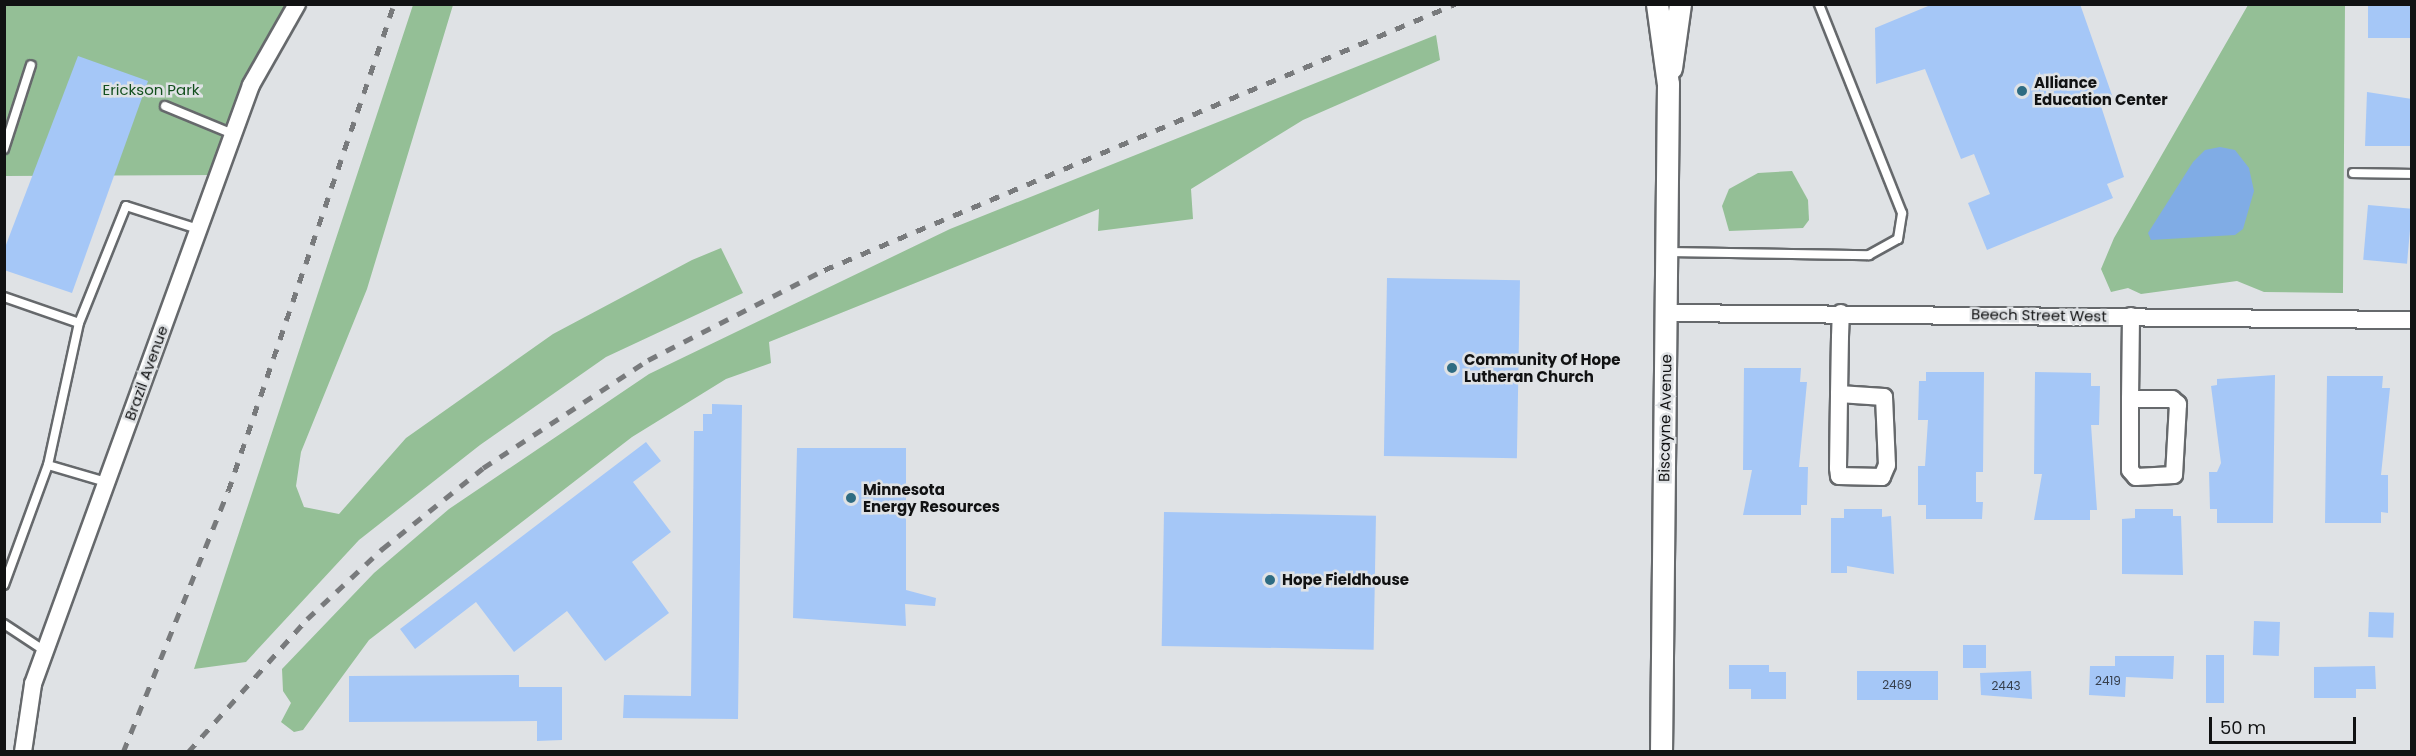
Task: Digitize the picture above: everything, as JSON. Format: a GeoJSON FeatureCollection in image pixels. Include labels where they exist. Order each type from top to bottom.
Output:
{"type":"FeatureCollection","features":[{"type":"Feature","properties":{"kind":"street","name":"Brazil Avenue"},"geometry":{"type":"LineString","coordinates":[[23,752],[33,684],[198,229],[251,85],[297,4]]}},
{"type":"Feature","properties":{"kind":"street","name":"Biscayne Avenue"},"geometry":{"type":"LineString","coordinates":[[1657,4],[1668,84],[1661,752]]}},
{"type":"Feature","properties":{"kind":"street","name":"Biscayne Avenue"},"geometry":{"type":"LineString","coordinates":[[1668,84],[1680,4]]}},
{"type":"Feature","properties":{"kind":"street","name":"Beech Street West"},"geometry":{"type":"LineString","coordinates":[[1666,313],[2412,320]]}},
{"type":"Feature","properties":{"kind":"street"},"geometry":{"type":"LineString","coordinates":[[1839,394],[1884,397],[1887,465],[1882,477],[1839,476],[1839,394],[1841,313]]}},
{"type":"Feature","properties":{"kind":"street"},"geometry":{"type":"LineString","coordinates":[[2130,399],[2172,399],[2178,404],[2179,470],[2174,475],[2131,474],[2130,399],[2131,316]]}},
{"type":"Feature","properties":{"kind":"lane"},"geometry":{"type":"LineString","coordinates":[[1667,252],[1869,255],[1898,239],[1902,213],[1819,4]]}},
{"type":"Feature","properties":{"kind":"lane"},"geometry":{"type":"LineString","coordinates":[[4,149],[31,65]]}},
{"type":"Feature","properties":{"kind":"lane"},"geometry":{"type":"LineString","coordinates":[[165,106],[233,134]]}},
{"type":"Feature","properties":{"kind":"lane"},"geometry":{"type":"LineString","coordinates":[[2354,173],[2412,174]]}},
{"type":"Feature","properties":{"kind":"lane"},"geometry":{"type":"LineString","coordinates":[[4,585],[48,465],[79,323],[126,206],[198,229]]}},
{"type":"Feature","properties":{"kind":"lane"},"geometry":{"type":"LineString","coordinates":[[4,297],[79,323]]}},
{"type":"Feature","properties":{"kind":"lane"},"geometry":{"type":"LineString","coordinates":[[48,465],[106,482]]}},
{"type":"Feature","properties":{"kind":"lane"},"geometry":{"type":"LineString","coordinates":[[4,624],[45,651]]}},
{"type":"Feature","properties":{"kind":"green space","name":"Erickson Park"},"geometry":{"type":"Polygon","coordinates":[[[4,5],[297,5],[247,87],[219,175],[5,176],[4,5]]]}},
{"type":"Feature","properties":{"kind":"green space"},"geometry":{"type":"Polygon","coordinates":[[[413,5],[453,5],[367,289],[301,452],[296,486],[304,507],[339,514],[406,438],[553,334],[692,260],[721,248],[743,293],[606,357],[480,445],[359,540],[246,662],[194,669],[413,5]]]}},
{"type":"Feature","properties":{"kind":"green space"},"geometry":{"type":"Polygon","coordinates":[[[2248,5],[2345,5],[2343,293],[2264,292],[2237,281],[2141,294],[2128,288],[2111,292],[2101,269],[2114,238],[2248,5]]]}},
{"type":"Feature","properties":{"kind":"green space"},"geometry":{"type":"Polygon","coordinates":[[[1436,35],[1440,60],[1303,120],[1191,189],[1193,219],[1098,231],[1099,209],[769,342],[771,363],[726,379],[632,437],[369,640],[303,730],[294,732],[281,722],[291,703],[283,691],[282,669],[374,573],[449,509],[649,374],[950,229],[1436,35]]]}},
{"type":"Feature","properties":{"kind":"green space"},"geometry":{"type":"Polygon","coordinates":[[[1792,171],[1808,200],[1809,220],[1803,228],[1729,231],[1722,206],[1729,189],[1758,173],[1792,171]]]}},
{"type":"Feature","properties":{"kind":"water"},"geometry":{"type":"Polygon","coordinates":[[[2220,147],[2235,150],[2249,168],[2254,191],[2243,229],[2235,235],[2151,240],[2148,233],[2193,162],[2205,150],[2220,147]]]}},
{"type":"Feature","properties":{"kind":"building","name":"Alliance Education Center"},"geometry":{"type":"Polygon","coordinates":[[[1933,4],[2080,4],[2113,98],[2100,103],[2124,177],[2107,184],[2113,198],[1987,250],[1968,203],[1990,194],[1974,154],[1961,159],[1925,69],[1876,84],[1875,28],[1933,4]]]}},
{"type":"Feature","properties":{"kind":"building"},"geometry":{"type":"Polygon","coordinates":[[[2368,4],[2412,4],[2412,38],[2368,38],[2368,4]]]}},
{"type":"Feature","properties":{"kind":"building"},"geometry":{"type":"Polygon","coordinates":[[[78,56],[148,81],[72,293],[4,270],[4,250],[78,56]]]}},
{"type":"Feature","properties":{"kind":"building"},"geometry":{"type":"Polygon","coordinates":[[[2367,92],[2412,99],[2412,146],[2365,146],[2367,92]]]}},
{"type":"Feature","properties":{"kind":"building"},"geometry":{"type":"Polygon","coordinates":[[[2368,205],[2412,209],[2407,264],[2363,260],[2368,205]]]}},
{"type":"Feature","properties":{"kind":"building","name":"Community Of Hope Lutheran Church"},"geometry":{"type":"Polygon","coordinates":[[[1387,278],[1520,280],[1517,458],[1384,456],[1387,278]]]}},
{"type":"Feature","properties":{"kind":"building"},"geometry":{"type":"Polygon","coordinates":[[[1744,368],[1801,368],[1800,382],[1807,382],[1799,467],[1808,467],[1807,505],[1801,505],[1801,515],[1743,515],[1752,470],[1743,470],[1744,368]]]}},
{"type":"Feature","properties":{"kind":"building"},"geometry":{"type":"Polygon","coordinates":[[[1926,372],[1984,372],[1983,472],[1976,472],[1976,502],[1983,502],[1982,519],[1926,519],[1926,505],[1918,505],[1918,466],[1925,466],[1928,420],[1918,420],[1919,381],[1926,381],[1926,372]]]}},
{"type":"Feature","properties":{"kind":"building"},"geometry":{"type":"Polygon","coordinates":[[[2035,372],[2091,373],[2091,386],[2100,386],[2099,425],[2091,425],[2097,510],[2090,510],[2090,520],[2034,520],[2042,474],[2034,474],[2035,372]]]}},
{"type":"Feature","properties":{"kind":"building"},"geometry":{"type":"Polygon","coordinates":[[[2275,375],[2273,523],[2217,523],[2217,509],[2210,509],[2209,472],[2217,472],[2221,463],[2211,386],[2217,385],[2217,379],[2275,375]]]}},
{"type":"Feature","properties":{"kind":"building"},"geometry":{"type":"Polygon","coordinates":[[[2327,376],[2383,376],[2382,388],[2390,388],[2381,475],[2388,475],[2388,513],[2381,512],[2381,523],[2325,523],[2327,376]]]}},
{"type":"Feature","properties":{"kind":"building"},"geometry":{"type":"Polygon","coordinates":[[[712,404],[742,405],[738,719],[623,718],[624,695],[691,696],[694,431],[703,431],[703,414],[712,414],[712,404]]]}},
{"type":"Feature","properties":{"kind":"building"},"geometry":{"type":"Polygon","coordinates":[[[646,442],[661,461],[633,482],[671,532],[632,562],[669,613],[605,661],[567,611],[514,652],[476,602],[415,649],[400,629],[646,442]]]}},
{"type":"Feature","properties":{"kind":"building","name":"Minnesota Energy Resources"},"geometry":{"type":"Polygon","coordinates":[[[797,448],[906,448],[906,590],[936,598],[935,606],[905,604],[906,626],[793,618],[797,448]]]}},
{"type":"Feature","properties":{"kind":"building"},"geometry":{"type":"Polygon","coordinates":[[[1844,509],[1882,509],[1882,517],[1891,516],[1894,574],[1847,566],[1847,573],[1831,573],[1831,518],[1844,518],[1844,509]]]}},
{"type":"Feature","properties":{"kind":"building"},"geometry":{"type":"Polygon","coordinates":[[[2135,509],[2173,509],[2173,516],[2181,516],[2183,575],[2122,574],[2122,519],[2135,518],[2135,509]]]}},
{"type":"Feature","properties":{"kind":"building","name":"Hope Fieldhouse"},"geometry":{"type":"Polygon","coordinates":[[[1164,512],[1376,516],[1374,650],[1162,646],[1164,512]]]}},
{"type":"Feature","properties":{"kind":"building"},"geometry":{"type":"Polygon","coordinates":[[[2369,612],[2394,613],[2393,638],[2368,637],[2369,612]]]}},
{"type":"Feature","properties":{"kind":"building"},"geometry":{"type":"Polygon","coordinates":[[[2254,621],[2280,622],[2279,656],[2253,655],[2254,621]]]}},
{"type":"Feature","properties":{"kind":"building"},"geometry":{"type":"Polygon","coordinates":[[[1963,645],[1986,645],[1986,668],[1963,668],[1963,645]]]}},
{"type":"Feature","properties":{"kind":"building"},"geometry":{"type":"Polygon","coordinates":[[[2206,655],[2224,655],[2224,703],[2206,703],[2206,655]]]}},
{"type":"Feature","properties":{"kind":"building"},"geometry":{"type":"Polygon","coordinates":[[[2115,656],[2174,656],[2173,679],[2126,677],[2125,697],[2089,695],[2090,666],[2115,666],[2115,656]]]}},
{"type":"Feature","properties":{"kind":"building"},"geometry":{"type":"Polygon","coordinates":[[[1729,665],[1769,665],[1769,672],[1786,672],[1786,699],[1751,699],[1751,689],[1729,689],[1729,665]]]}},
{"type":"Feature","properties":{"kind":"building"},"geometry":{"type":"Polygon","coordinates":[[[2375,666],[2376,689],[2356,689],[2356,698],[2314,698],[2314,667],[2375,666]]]}},
{"type":"Feature","properties":{"kind":"building"},"geometry":{"type":"Polygon","coordinates":[[[1857,671],[1938,671],[1938,700],[1857,700],[1857,671]]]}},
{"type":"Feature","properties":{"kind":"building"},"geometry":{"type":"Polygon","coordinates":[[[2031,671],[2032,699],[1981,695],[1980,673],[2031,671]]]}},
{"type":"Feature","properties":{"kind":"building"},"geometry":{"type":"Polygon","coordinates":[[[519,675],[519,687],[562,687],[562,740],[537,741],[537,721],[349,722],[349,676],[519,675]]]}},
{"type":"Feature","properties":{"kind":"railway"},"geometry":{"type":"LineString","coordinates":[[123,752],[228,491],[394,4]]}},
{"type":"Feature","properties":{"kind":"railway"},"geometry":{"type":"LineString","coordinates":[[188,752],[307,619],[382,549],[483,468],[648,360],[824,270],[1455,4]]}},
{"type":"Feature","properties":{"kind":"place","name":"Alliance Education Center"},"geometry":{"type":"Point","coordinates":[2022,91]}},
{"type":"Feature","properties":{"kind":"place","name":"Community Of Hope Lutheran Church"},"geometry":{"type":"Point","coordinates":[1452,368]}},
{"type":"Feature","properties":{"kind":"place","name":"Minnesota Energy Resources"},"geometry":{"type":"Point","coordinates":[851,498]}},
{"type":"Feature","properties":{"kind":"place","name":"Hope Fieldhouse"},"geometry":{"type":"Point","coordinates":[1270,580]}}]}
